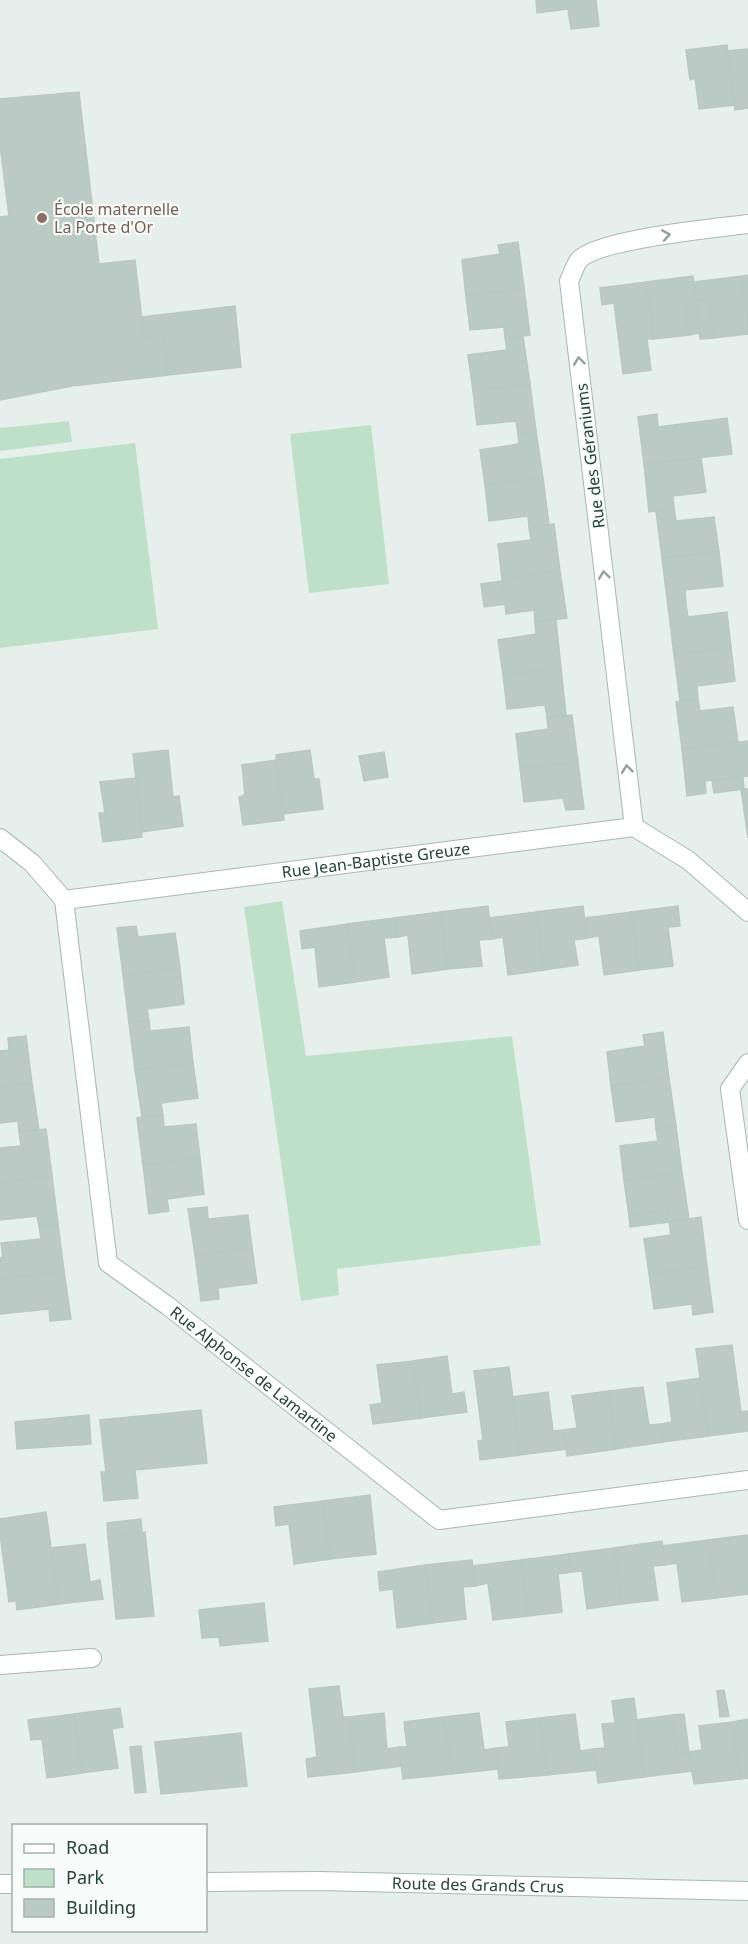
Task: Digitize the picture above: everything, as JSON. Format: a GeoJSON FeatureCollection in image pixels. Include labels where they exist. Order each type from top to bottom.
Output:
{"type":"FeatureCollection","features":[{"type":"Feature","properties":{"kind":"street","name":"Rue des Géraniums"},"geometry":{"type":"LineString","coordinates":[[634,827],[569,281],[579,260],[596,249],[666,235],[748,224]]}},
{"type":"Feature","properties":{"kind":"street","name":"Rue Jean-Baptiste Greuze"},"geometry":{"type":"LineString","coordinates":[[64,900],[634,827]]}},
{"type":"Feature","properties":{"kind":"street"},"geometry":{"type":"LineString","coordinates":[[634,827],[688,860],[748,912]]}},
{"type":"Feature","properties":{"kind":"street"},"geometry":{"type":"LineString","coordinates":[[0,838],[32,862],[64,900]]}},
{"type":"Feature","properties":{"kind":"street","name":"Rue Alphonse de Lamartine"},"geometry":{"type":"LineString","coordinates":[[64,900],[108,1263],[168,1306],[439,1520],[748,1480]]}},
{"type":"Feature","properties":{"kind":"street"},"geometry":{"type":"LineString","coordinates":[[748,1063],[730,1089],[748,1220]]}},
{"type":"Feature","properties":{"kind":"street"},"geometry":{"type":"LineString","coordinates":[[0,1665],[92,1658]]}},
{"type":"Feature","properties":{"kind":"street","name":"Route des Grands Crus"},"geometry":{"type":"LineString","coordinates":[[207,1882],[320,1881],[748,1891]]}},
{"type":"Feature","properties":{"kind":"green space"},"geometry":{"type":"Polygon","coordinates":[[[69,421],[72,442],[0,451],[0,428],[69,421]]]}},
{"type":"Feature","properties":{"kind":"green space"},"geometry":{"type":"Polygon","coordinates":[[[371,425],[389,584],[309,593],[290,434],[371,425]]]}},
{"type":"Feature","properties":{"kind":"green space"},"geometry":{"type":"Polygon","coordinates":[[[135,443],[158,629],[0,648],[0,459],[135,443]]]}},
{"type":"Feature","properties":{"kind":"green space"},"geometry":{"type":"Polygon","coordinates":[[[282,901],[306,1056],[512,1036],[541,1245],[337,1269],[339,1295],[301,1301],[244,907],[282,901]]]}},
{"type":"Feature","properties":{"kind":"building"},"geometry":{"type":"Polygon","coordinates":[[[536,0],[596,0],[599,26],[571,29],[568,9],[537,13],[536,0]]]}},
{"type":"Feature","properties":{"kind":"building"},"geometry":{"type":"Polygon","coordinates":[[[727,45],[734,105],[699,109],[695,78],[690,80],[686,50],[727,45]]]}},
{"type":"Feature","properties":{"kind":"building"},"geometry":{"type":"Polygon","coordinates":[[[748,49],[748,108],[735,110],[728,51],[748,49]]]}},
{"type":"Feature","properties":{"kind":"building"},"geometry":{"type":"Polygon","coordinates":[[[79,92],[99,264],[135,260],[144,337],[164,335],[168,375],[72,386],[0,400],[0,217],[9,216],[0,144],[0,99],[79,92]]]}},
{"type":"Feature","properties":{"kind":"building"},"geometry":{"type":"Polygon","coordinates":[[[518,242],[524,288],[466,296],[462,260],[500,254],[498,245],[518,242]]]}},
{"type":"Feature","properties":{"kind":"building"},"geometry":{"type":"Polygon","coordinates":[[[748,275],[748,327],[742,276],[748,275]]]}},
{"type":"Feature","properties":{"kind":"building"},"geometry":{"type":"Polygon","coordinates":[[[693,276],[696,301],[685,302],[689,335],[654,339],[646,282],[693,276]]]}},
{"type":"Feature","properties":{"kind":"building"},"geometry":{"type":"Polygon","coordinates":[[[742,276],[748,334],[714,338],[708,299],[696,301],[694,282],[742,276]]]}},
{"type":"Feature","properties":{"kind":"building"},"geometry":{"type":"Polygon","coordinates":[[[646,282],[654,339],[647,339],[651,370],[623,374],[614,303],[602,305],[600,288],[646,282]]]}},
{"type":"Feature","properties":{"kind":"building"},"geometry":{"type":"Polygon","coordinates":[[[524,288],[530,335],[505,338],[504,327],[470,330],[466,296],[524,288]]]}},
{"type":"Feature","properties":{"kind":"building"},"geometry":{"type":"Polygon","coordinates":[[[708,299],[714,338],[700,339],[696,301],[708,299]]]}},
{"type":"Feature","properties":{"kind":"building"},"geometry":{"type":"Polygon","coordinates":[[[696,301],[700,333],[689,335],[685,302],[696,301]]]}},
{"type":"Feature","properties":{"kind":"building"},"geometry":{"type":"Polygon","coordinates":[[[235,306],[241,367],[168,375],[164,335],[144,337],[142,317],[235,306]]]}},
{"type":"Feature","properties":{"kind":"building"},"geometry":{"type":"Polygon","coordinates":[[[523,336],[530,384],[473,391],[468,355],[507,350],[505,338],[523,336]]]}},
{"type":"Feature","properties":{"kind":"building"},"geometry":{"type":"Polygon","coordinates":[[[530,384],[536,431],[518,434],[516,421],[477,425],[473,391],[530,384]]]}},
{"type":"Feature","properties":{"kind":"building"},"geometry":{"type":"Polygon","coordinates":[[[657,414],[658,427],[727,418],[732,454],[644,464],[638,417],[657,414]]]}},
{"type":"Feature","properties":{"kind":"building"},"geometry":{"type":"Polygon","coordinates":[[[536,431],[543,478],[485,485],[480,450],[519,444],[518,434],[536,431]]]}},
{"type":"Feature","properties":{"kind":"building"},"geometry":{"type":"Polygon","coordinates":[[[701,458],[706,492],[673,496],[674,508],[649,512],[644,464],[701,458]]]}},
{"type":"Feature","properties":{"kind":"building"},"geometry":{"type":"Polygon","coordinates":[[[543,478],[549,525],[529,527],[528,516],[489,521],[485,485],[543,478]]]}},
{"type":"Feature","properties":{"kind":"building"},"geometry":{"type":"Polygon","coordinates":[[[674,508],[676,521],[714,517],[719,552],[662,558],[656,511],[674,508]]]}},
{"type":"Feature","properties":{"kind":"building"},"geometry":{"type":"Polygon","coordinates":[[[554,524],[560,571],[502,579],[498,544],[531,540],[529,527],[554,524]]]}},
{"type":"Feature","properties":{"kind":"building"},"geometry":{"type":"Polygon","coordinates":[[[719,552],[723,586],[685,590],[686,604],[668,606],[662,558],[719,552]]]}},
{"type":"Feature","properties":{"kind":"building"},"geometry":{"type":"Polygon","coordinates":[[[560,571],[567,618],[535,622],[534,610],[506,614],[502,579],[560,571]]]}},
{"type":"Feature","properties":{"kind":"building"},"geometry":{"type":"Polygon","coordinates":[[[502,581],[505,604],[484,607],[481,584],[502,581]]]}},
{"type":"Feature","properties":{"kind":"building"},"geometry":{"type":"Polygon","coordinates":[[[686,604],[688,617],[727,612],[731,647],[674,655],[668,606],[686,604]]]}},
{"type":"Feature","properties":{"kind":"building"},"geometry":{"type":"Polygon","coordinates":[[[556,620],[561,668],[503,675],[498,640],[536,634],[535,622],[556,620]]]}},
{"type":"Feature","properties":{"kind":"building"},"geometry":{"type":"Polygon","coordinates":[[[731,647],[735,681],[697,686],[698,699],[680,701],[674,655],[731,647]]]}},
{"type":"Feature","properties":{"kind":"building"},"geometry":{"type":"Polygon","coordinates":[[[561,668],[566,715],[547,718],[545,705],[507,709],[503,675],[561,668]]]}},
{"type":"Feature","properties":{"kind":"building"},"geometry":{"type":"Polygon","coordinates":[[[698,699],[700,711],[733,707],[738,743],[682,749],[676,702],[698,699]]]}},
{"type":"Feature","properties":{"kind":"building"},"geometry":{"type":"Polygon","coordinates":[[[572,715],[578,762],[520,768],[516,734],[548,729],[547,718],[572,715]]]}},
{"type":"Feature","properties":{"kind":"building"},"geometry":{"type":"Polygon","coordinates":[[[748,741],[748,776],[705,781],[706,793],[687,796],[682,749],[748,741]]]}},
{"type":"Feature","properties":{"kind":"building"},"geometry":{"type":"Polygon","coordinates":[[[168,750],[173,797],[179,796],[183,826],[142,832],[133,754],[168,750]]]}},
{"type":"Feature","properties":{"kind":"building"},"geometry":{"type":"Polygon","coordinates":[[[310,750],[314,779],[319,779],[323,809],[283,814],[276,755],[310,750]]]}},
{"type":"Feature","properties":{"kind":"building"},"geometry":{"type":"Polygon","coordinates":[[[384,752],[388,777],[364,781],[359,756],[384,752]]]}},
{"type":"Feature","properties":{"kind":"building"},"geometry":{"type":"Polygon","coordinates":[[[276,760],[284,820],[243,825],[239,797],[245,795],[242,765],[276,760]]]}},
{"type":"Feature","properties":{"kind":"building"},"geometry":{"type":"Polygon","coordinates":[[[578,762],[584,809],[566,810],[563,798],[524,802],[520,768],[578,762]]]}},
{"type":"Feature","properties":{"kind":"building"},"geometry":{"type":"Polygon","coordinates":[[[743,777],[744,789],[714,793],[712,781],[743,777]]]}},
{"type":"Feature","properties":{"kind":"building"},"geometry":{"type":"Polygon","coordinates":[[[136,778],[142,837],[103,842],[99,813],[105,813],[100,782],[136,778]]]}},
{"type":"Feature","properties":{"kind":"building"},"geometry":{"type":"Polygon","coordinates":[[[741,789],[748,789],[748,838],[741,789]]]}},
{"type":"Feature","properties":{"kind":"building"},"geometry":{"type":"Polygon","coordinates":[[[488,906],[492,939],[479,940],[482,966],[448,969],[440,912],[488,906]]]}},
{"type":"Feature","properties":{"kind":"building"},"geometry":{"type":"Polygon","coordinates":[[[583,906],[587,938],[574,940],[578,965],[544,970],[536,912],[583,906]]]}},
{"type":"Feature","properties":{"kind":"building"},"geometry":{"type":"Polygon","coordinates":[[[678,906],[680,926],[668,927],[673,966],[639,970],[631,912],[678,906]]]}},
{"type":"Feature","properties":{"kind":"building"},"geometry":{"type":"Polygon","coordinates":[[[440,912],[448,969],[412,974],[408,935],[397,937],[394,918],[440,912]]]}},
{"type":"Feature","properties":{"kind":"building"},"geometry":{"type":"Polygon","coordinates":[[[536,912],[544,970],[508,975],[503,937],[492,939],[489,918],[536,912]]]}},
{"type":"Feature","properties":{"kind":"building"},"geometry":{"type":"Polygon","coordinates":[[[631,912],[639,970],[604,975],[599,936],[587,938],[585,918],[631,912]]]}},
{"type":"Feature","properties":{"kind":"building"},"geometry":{"type":"Polygon","coordinates":[[[394,918],[397,937],[384,938],[389,977],[355,982],[347,924],[394,918]]]}},
{"type":"Feature","properties":{"kind":"building"},"geometry":{"type":"Polygon","coordinates":[[[347,924],[355,982],[319,987],[315,947],[302,949],[300,931],[347,924]]]}},
{"type":"Feature","properties":{"kind":"building"},"geometry":{"type":"Polygon","coordinates":[[[136,926],[138,937],[175,933],[180,968],[123,975],[117,928],[136,926]]]}},
{"type":"Feature","properties":{"kind":"building"},"geometry":{"type":"Polygon","coordinates":[[[180,968],[184,1004],[147,1009],[149,1020],[129,1023],[123,975],[180,968]]]}},
{"type":"Feature","properties":{"kind":"building"},"geometry":{"type":"Polygon","coordinates":[[[149,1020],[150,1031],[189,1027],[193,1063],[135,1070],[129,1023],[149,1020]]]}},
{"type":"Feature","properties":{"kind":"building"},"geometry":{"type":"Polygon","coordinates":[[[663,1032],[669,1078],[611,1086],[607,1052],[645,1046],[643,1035],[663,1032]]]}},
{"type":"Feature","properties":{"kind":"building"},"geometry":{"type":"Polygon","coordinates":[[[26,1036],[32,1083],[0,1087],[0,1051],[9,1050],[8,1038],[26,1036]]]}},
{"type":"Feature","properties":{"kind":"building"},"geometry":{"type":"Polygon","coordinates":[[[193,1063],[198,1098],[161,1103],[163,1115],[142,1117],[135,1070],[193,1063]]]}},
{"type":"Feature","properties":{"kind":"building"},"geometry":{"type":"Polygon","coordinates":[[[669,1078],[676,1126],[656,1129],[655,1117],[616,1122],[611,1086],[669,1078]]]}},
{"type":"Feature","properties":{"kind":"building"},"geometry":{"type":"Polygon","coordinates":[[[32,1083],[39,1130],[19,1132],[18,1121],[0,1123],[0,1087],[32,1083]]]}},
{"type":"Feature","properties":{"kind":"building"},"geometry":{"type":"Polygon","coordinates":[[[163,1115],[164,1127],[196,1124],[200,1158],[143,1165],[137,1118],[163,1115]]]}},
{"type":"Feature","properties":{"kind":"building"},"geometry":{"type":"Polygon","coordinates":[[[676,1126],[682,1172],[624,1181],[620,1146],[658,1141],[656,1129],[676,1126]]]}},
{"type":"Feature","properties":{"kind":"building"},"geometry":{"type":"Polygon","coordinates":[[[46,1129],[52,1176],[0,1183],[0,1148],[21,1146],[19,1132],[46,1129]]]}},
{"type":"Feature","properties":{"kind":"building"},"geometry":{"type":"Polygon","coordinates":[[[200,1158],[204,1194],[167,1199],[169,1211],[149,1214],[143,1165],[200,1158]]]}},
{"type":"Feature","properties":{"kind":"building"},"geometry":{"type":"Polygon","coordinates":[[[682,1172],[689,1219],[669,1222],[668,1210],[629,1216],[624,1181],[682,1172]]]}},
{"type":"Feature","properties":{"kind":"building"},"geometry":{"type":"Polygon","coordinates":[[[52,1176],[58,1224],[39,1226],[37,1216],[0,1220],[0,1183],[52,1176]]]}},
{"type":"Feature","properties":{"kind":"building"},"geometry":{"type":"Polygon","coordinates":[[[207,1207],[208,1219],[248,1215],[252,1248],[195,1255],[188,1209],[207,1207]]]}},
{"type":"Feature","properties":{"kind":"building"},"geometry":{"type":"Polygon","coordinates":[[[668,1210],[669,1222],[630,1227],[629,1216],[668,1210]]]}},
{"type":"Feature","properties":{"kind":"building"},"geometry":{"type":"Polygon","coordinates":[[[701,1217],[707,1266],[649,1274],[644,1239],[671,1235],[669,1222],[701,1217]]]}},
{"type":"Feature","properties":{"kind":"building"},"geometry":{"type":"Polygon","coordinates":[[[58,1224],[64,1271],[0,1279],[0,1258],[3,1257],[1,1243],[41,1239],[39,1226],[58,1224]]]}},
{"type":"Feature","properties":{"kind":"building"},"geometry":{"type":"Polygon","coordinates":[[[252,1248],[257,1283],[218,1288],[219,1299],[201,1301],[195,1255],[252,1248]]]}},
{"type":"Feature","properties":{"kind":"building"},"geometry":{"type":"Polygon","coordinates":[[[707,1266],[713,1312],[693,1315],[692,1304],[654,1309],[649,1274],[707,1266]]]}},
{"type":"Feature","properties":{"kind":"building"},"geometry":{"type":"Polygon","coordinates":[[[64,1271],[71,1319],[50,1321],[49,1309],[0,1314],[0,1279],[64,1271]]]}},
{"type":"Feature","properties":{"kind":"building"},"geometry":{"type":"Polygon","coordinates":[[[732,1345],[741,1412],[748,1411],[748,1431],[708,1436],[696,1349],[732,1345]]]}},
{"type":"Feature","properties":{"kind":"building"},"geometry":{"type":"Polygon","coordinates":[[[447,1356],[452,1394],[464,1392],[467,1412],[421,1418],[413,1361],[447,1356]]]}},
{"type":"Feature","properties":{"kind":"building"},"geometry":{"type":"Polygon","coordinates":[[[413,1361],[421,1418],[373,1424],[370,1405],[382,1403],[377,1365],[413,1361]]]}},
{"type":"Feature","properties":{"kind":"building"},"geometry":{"type":"Polygon","coordinates":[[[509,1367],[520,1455],[480,1460],[478,1441],[483,1440],[474,1371],[509,1367]]]}},
{"type":"Feature","properties":{"kind":"building"},"geometry":{"type":"Polygon","coordinates":[[[700,1378],[708,1436],[663,1442],[661,1424],[672,1422],[667,1383],[700,1378]]]}},
{"type":"Feature","properties":{"kind":"building"},"geometry":{"type":"Polygon","coordinates":[[[643,1387],[649,1425],[661,1424],[663,1442],[616,1449],[608,1391],[643,1387]]]}},
{"type":"Feature","properties":{"kind":"building"},"geometry":{"type":"Polygon","coordinates":[[[608,1391],[616,1449],[567,1456],[564,1430],[577,1428],[572,1396],[608,1391]]]}},
{"type":"Feature","properties":{"kind":"building"},"geometry":{"type":"Polygon","coordinates":[[[548,1392],[553,1431],[564,1430],[567,1449],[520,1455],[512,1397],[548,1392]]]}},
{"type":"Feature","properties":{"kind":"building"},"geometry":{"type":"Polygon","coordinates":[[[201,1410],[207,1463],[135,1470],[138,1498],[104,1501],[101,1472],[106,1472],[100,1420],[201,1410]]]}},
{"type":"Feature","properties":{"kind":"building"},"geometry":{"type":"Polygon","coordinates":[[[89,1415],[91,1444],[17,1449],[15,1422],[89,1415]]]}},
{"type":"Feature","properties":{"kind":"building"},"geometry":{"type":"Polygon","coordinates":[[[370,1495],[376,1554],[330,1559],[323,1501],[370,1495]]]}},
{"type":"Feature","properties":{"kind":"building"},"geometry":{"type":"Polygon","coordinates":[[[323,1501],[330,1559],[294,1564],[289,1524],[276,1526],[274,1507],[323,1501]]]}},
{"type":"Feature","properties":{"kind":"building"},"geometry":{"type":"Polygon","coordinates":[[[46,1512],[59,1604],[17,1610],[16,1601],[9,1602],[0,1519],[46,1512]]]}},
{"type":"Feature","properties":{"kind":"building"},"geometry":{"type":"Polygon","coordinates":[[[141,1519],[142,1532],[108,1537],[107,1523],[141,1519]]]}},
{"type":"Feature","properties":{"kind":"building"},"geometry":{"type":"Polygon","coordinates":[[[145,1532],[154,1616],[116,1619],[108,1537],[145,1532]]]}},
{"type":"Feature","properties":{"kind":"building"},"geometry":{"type":"Polygon","coordinates":[[[748,1535],[748,1594],[716,1598],[708,1540],[748,1535]]]}},
{"type":"Feature","properties":{"kind":"building"},"geometry":{"type":"Polygon","coordinates":[[[708,1540],[716,1598],[682,1602],[677,1563],[665,1565],[662,1546],[708,1540]]]}},
{"type":"Feature","properties":{"kind":"building"},"geometry":{"type":"Polygon","coordinates":[[[662,1541],[665,1565],[653,1566],[658,1600],[622,1604],[614,1548],[662,1541]]]}},
{"type":"Feature","properties":{"kind":"building"},"geometry":{"type":"Polygon","coordinates":[[[85,1544],[90,1582],[100,1580],[103,1599],[59,1604],[51,1548],[85,1544]]]}},
{"type":"Feature","properties":{"kind":"building"},"geometry":{"type":"Polygon","coordinates":[[[614,1548],[622,1604],[587,1609],[582,1571],[571,1572],[568,1554],[614,1548]]]}},
{"type":"Feature","properties":{"kind":"building"},"geometry":{"type":"Polygon","coordinates":[[[568,1554],[571,1572],[558,1574],[562,1612],[528,1616],[521,1560],[568,1554]]]}},
{"type":"Feature","properties":{"kind":"building"},"geometry":{"type":"Polygon","coordinates":[[[472,1560],[475,1586],[463,1587],[466,1619],[433,1623],[425,1565],[472,1560]]]}},
{"type":"Feature","properties":{"kind":"building"},"geometry":{"type":"Polygon","coordinates":[[[521,1560],[528,1616],[493,1620],[488,1583],[475,1586],[473,1566],[521,1560]]]}},
{"type":"Feature","properties":{"kind":"building"},"geometry":{"type":"Polygon","coordinates":[[[425,1565],[433,1623],[397,1628],[393,1589],[380,1591],[378,1572],[425,1565]]]}},
{"type":"Feature","properties":{"kind":"building"},"geometry":{"type":"Polygon","coordinates":[[[264,1603],[268,1641],[220,1646],[219,1637],[202,1638],[199,1610],[264,1603]]]}},
{"type":"Feature","properties":{"kind":"building"},"geometry":{"type":"Polygon","coordinates":[[[339,1686],[343,1717],[349,1717],[355,1772],[308,1777],[306,1759],[317,1757],[309,1689],[339,1686]]]}},
{"type":"Feature","properties":{"kind":"building"},"geometry":{"type":"Polygon","coordinates":[[[724,1690],[729,1716],[720,1717],[717,1691],[724,1690]]]}},
{"type":"Feature","properties":{"kind":"building"},"geometry":{"type":"Polygon","coordinates":[[[634,1698],[644,1777],[598,1783],[593,1749],[605,1748],[602,1724],[615,1723],[612,1701],[634,1698]]]}},
{"type":"Feature","properties":{"kind":"building"},"geometry":{"type":"Polygon","coordinates":[[[120,1708],[123,1727],[112,1729],[118,1768],[82,1773],[74,1714],[120,1708]]]}},
{"type":"Feature","properties":{"kind":"building"},"geometry":{"type":"Polygon","coordinates":[[[384,1713],[387,1749],[399,1747],[402,1766],[355,1772],[349,1717],[384,1713]]]}},
{"type":"Feature","properties":{"kind":"building"},"geometry":{"type":"Polygon","coordinates":[[[479,1713],[484,1750],[496,1748],[498,1769],[452,1774],[444,1717],[479,1713]]]}},
{"type":"Feature","properties":{"kind":"building"},"geometry":{"type":"Polygon","coordinates":[[[74,1714],[82,1773],[47,1778],[42,1739],[31,1740],[28,1720],[74,1714]]]}},
{"type":"Feature","properties":{"kind":"building"},"geometry":{"type":"Polygon","coordinates":[[[575,1714],[580,1751],[593,1749],[596,1770],[547,1775],[540,1718],[575,1714]]]}},
{"type":"Feature","properties":{"kind":"building"},"geometry":{"type":"Polygon","coordinates":[[[684,1714],[689,1752],[676,1754],[672,1715],[684,1714]]]}},
{"type":"Feature","properties":{"kind":"building"},"geometry":{"type":"Polygon","coordinates":[[[672,1715],[676,1754],[689,1752],[692,1771],[644,1777],[637,1720],[672,1715]]]}},
{"type":"Feature","properties":{"kind":"building"},"geometry":{"type":"Polygon","coordinates":[[[444,1717],[452,1774],[403,1779],[399,1747],[407,1747],[404,1722],[444,1717]]]}},
{"type":"Feature","properties":{"kind":"building"},"geometry":{"type":"Polygon","coordinates":[[[540,1718],[547,1775],[499,1779],[496,1748],[509,1747],[506,1722],[540,1718]]]}},
{"type":"Feature","properties":{"kind":"building"},"geometry":{"type":"Polygon","coordinates":[[[748,1719],[748,1778],[740,1779],[732,1722],[748,1719]]]}},
{"type":"Feature","properties":{"kind":"building"},"geometry":{"type":"Polygon","coordinates":[[[732,1722],[740,1779],[694,1784],[689,1752],[702,1750],[699,1726],[732,1722]]]}},
{"type":"Feature","properties":{"kind":"building"},"geometry":{"type":"Polygon","coordinates":[[[241,1733],[247,1786],[161,1794],[155,1742],[241,1733]]]}},
{"type":"Feature","properties":{"kind":"building"},"geometry":{"type":"Polygon","coordinates":[[[141,1746],[146,1792],[135,1793],[130,1747],[141,1746]]]}},
{"type":"Feature","properties":{"kind":"place","name":"École maternelle La Porte d'Or"},"geometry":{"type":"Point","coordinates":[42,218]}}]}
